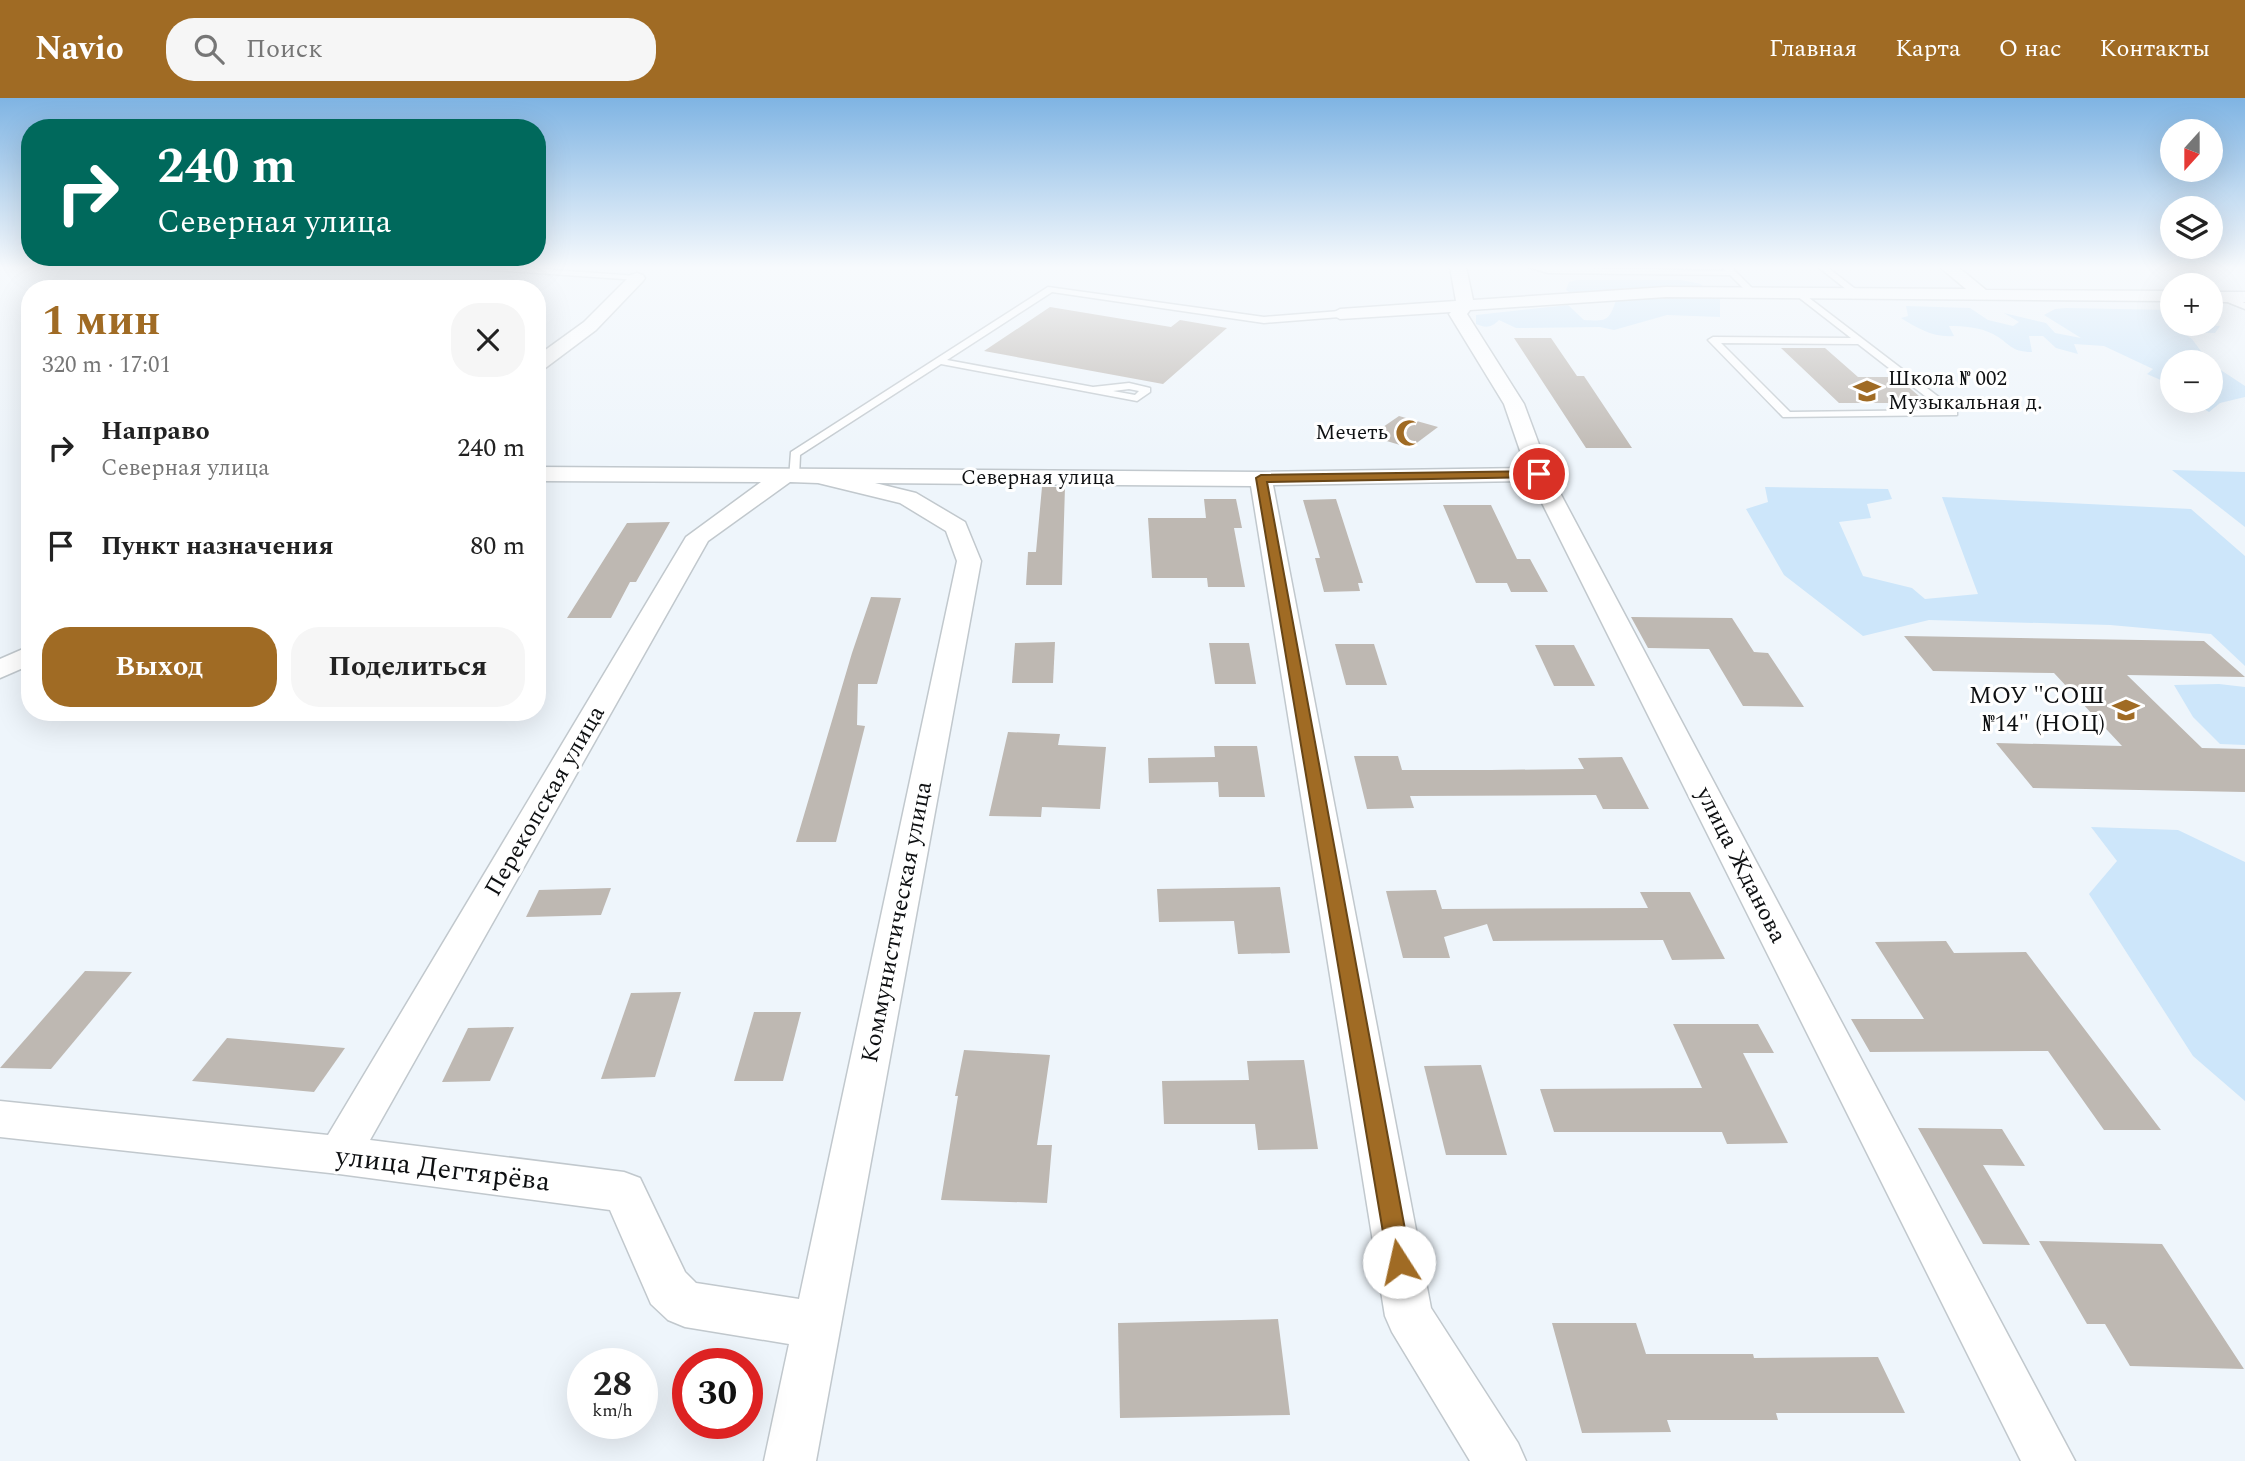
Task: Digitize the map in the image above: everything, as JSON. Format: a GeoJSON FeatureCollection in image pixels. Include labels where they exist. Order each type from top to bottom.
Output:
{"type":"FeatureCollection","features":[{"type":"Feature","properties":{"kind":"street"},"geometry":{"type":"LineString","coordinates":[[546,358],[584,331]]}},
{"type":"Feature","properties":{"kind":"street","name":"улица Жданова"},"geometry":{"type":"LineString","coordinates":[[1468,331],[1514,404],[1539,474],[2049,1461]]}},
{"type":"Feature","properties":{"kind":"street","name":"Северная улица"},"geometry":{"type":"LineString","coordinates":[[546,474],[1261,478],[1539,474]]}},
{"type":"Feature","properties":{"kind":"street","name":"Перекопская улица"},"geometry":{"type":"LineString","coordinates":[[339,1156],[698,537],[799,477]]}},
{"type":"Feature","properties":{"kind":"street","name":"Коммунистическая улица"},"geometry":{"type":"LineString","coordinates":[[790,1461],[968,561],[957,527],[908,498],[799,477]]}},
{"type":"Feature","properties":{"kind":"street"},"geometry":{"type":"LineString","coordinates":[[1261,478],[1409,1315],[1500,1461]]}},
{"type":"Feature","properties":{"kind":"street"},"geometry":{"type":"LineString","coordinates":[[0,670],[21,659]]}},
{"type":"Feature","properties":{"kind":"street","name":"улица Дегтярёва"},"geometry":{"type":"LineString","coordinates":[[0,1119],[339,1156],[624,1192],[668,1289],[685,1304],[817,1325]]}},
{"type":"Feature","properties":{"kind":"lane"},"geometry":{"type":"LineString","coordinates":[[799,477],[795,454],[986,331]]}},
{"type":"Feature","properties":{"kind":"lane"},"geometry":{"type":"LineString","coordinates":[[1848,331],[1861,341],[1953,413],[1787,415],[1713,340],[1861,341]]}},
{"type":"Feature","properties":{"kind":"lane"},"geometry":{"type":"LineString","coordinates":[[939,361],[1090,390]]}},
{"type":"Feature","properties":{"kind":"shaded area"},"geometry":{"type":"Polygon","coordinates":[[[1924,331],[1951,331],[1954,336],[1924,331]]]}},
{"type":"Feature","properties":{"kind":"shaded area"},"geometry":{"type":"Polygon","coordinates":[[[1984,331],[2053,331],[2081,338],[2069,331],[2160,331],[2160,336],[2188,336],[2200,350],[2160,350],[2160,380],[2147,374],[2153,369],[2104,346],[2074,344],[2078,354],[2056,348],[2043,336],[2029,336],[2032,352],[2025,352],[2014,349],[1984,331]]]}},
{"type":"Feature","properties":{"kind":"shaded area"},"geometry":{"type":"Polygon","coordinates":[[[2223,372],[2245,386],[2245,397],[2223,402],[2223,372]]]}},
{"type":"Feature","properties":{"kind":"shaded area"},"geometry":{"type":"Polygon","coordinates":[[[2172,470],[2245,472],[2245,527],[2172,470]]]}},
{"type":"Feature","properties":{"kind":"shaded area"},"geometry":{"type":"Polygon","coordinates":[[[1765,487],[1888,489],[1892,499],[1867,504],[1871,518],[1839,522],[1863,576],[1912,588],[1925,599],[1978,594],[1942,497],[2191,509],[2245,556],[2245,666],[2211,634],[2110,625],[1929,620],[1863,636],[1784,575],[1746,509],[1768,502],[1765,487]]]}},
{"type":"Feature","properties":{"kind":"shaded area"},"geometry":{"type":"Polygon","coordinates":[[[2219,684],[2245,687],[2245,745],[2220,744],[2193,717],[2174,685],[2219,684]]]}},
{"type":"Feature","properties":{"kind":"shaded area"},"geometry":{"type":"Polygon","coordinates":[[[2091,827],[2178,830],[2245,862],[2245,1101],[2193,1056],[2089,894],[2117,861],[2091,827]]]}},
{"type":"Feature","properties":{"kind":"building"},"geometry":{"type":"Polygon","coordinates":[[[1015,331],[1224,331],[1163,384],[984,351],[1015,331]]]}},
{"type":"Feature","properties":{"kind":"building"},"geometry":{"type":"Polygon","coordinates":[[[1514,338],[1551,338],[1577,376],[1584,376],[1632,448],[1586,448],[1514,338]]]}},
{"type":"Feature","properties":{"kind":"building"},"geometry":{"type":"Polygon","coordinates":[[[1781,348],[1825,348],[1858,377],[1897,377],[1927,403],[1839,403],[1781,348]]]}},
{"type":"Feature","properties":{"kind":"building","name":"Мечеть"},"geometry":{"type":"Polygon","coordinates":[[[1399,416],[1438,427],[1410,448],[1370,436],[1399,416]]]}},
{"type":"Feature","properties":{"kind":"building"},"geometry":{"type":"Polygon","coordinates":[[[1042,487],[1065,487],[1062,585],[1026,585],[1028,552],[1036,552],[1042,487]]]}},
{"type":"Feature","properties":{"kind":"building"},"geometry":{"type":"Polygon","coordinates":[[[1204,499],[1236,499],[1242,528],[1234,528],[1245,587],[1208,587],[1207,578],[1152,578],[1148,518],[1206,518],[1204,499]]]}},
{"type":"Feature","properties":{"kind":"building"},"geometry":{"type":"Polygon","coordinates":[[[1336,499],[1363,583],[1358,583],[1360,591],[1324,592],[1315,558],[1320,558],[1303,500],[1336,499]]]}},
{"type":"Feature","properties":{"kind":"building"},"geometry":{"type":"Polygon","coordinates":[[[1443,505],[1491,505],[1517,559],[1530,559],[1548,592],[1511,592],[1507,583],[1476,583],[1443,505]]]}},
{"type":"Feature","properties":{"kind":"building"},"geometry":{"type":"Polygon","coordinates":[[[670,522],[636,582],[630,582],[611,618],[567,618],[627,523],[670,522]]]}},
{"type":"Feature","properties":{"kind":"building"},"geometry":{"type":"Polygon","coordinates":[[[871,597],[901,598],[877,684],[858,684],[857,725],[865,726],[836,842],[796,842],[852,653],[871,597]]]}},
{"type":"Feature","properties":{"kind":"building"},"geometry":{"type":"Polygon","coordinates":[[[1631,617],[1732,618],[1754,652],[1768,653],[1804,707],[1743,706],[1709,649],[1648,648],[1631,617]]]}},
{"type":"Feature","properties":{"kind":"building","name":"МОУ \"СОШ №14\" (НОЦ)"},"geometry":{"type":"Polygon","coordinates":[[[1904,636],[2204,641],[2245,677],[2127,675],[2202,748],[2245,749],[2245,792],[2033,788],[1996,743],[2122,746],[2054,673],[1933,671],[1904,636]]]}},
{"type":"Feature","properties":{"kind":"building"},"geometry":{"type":"Polygon","coordinates":[[[1055,642],[1053,683],[1012,683],[1015,643],[1055,642]]]}},
{"type":"Feature","properties":{"kind":"building"},"geometry":{"type":"Polygon","coordinates":[[[1209,643],[1249,643],[1256,684],[1215,684],[1209,643]]]}},
{"type":"Feature","properties":{"kind":"building"},"geometry":{"type":"Polygon","coordinates":[[[1335,644],[1374,644],[1387,685],[1346,685],[1335,644]]]}},
{"type":"Feature","properties":{"kind":"building"},"geometry":{"type":"Polygon","coordinates":[[[1535,645],[1574,645],[1595,686],[1554,686],[1535,645]]]}},
{"type":"Feature","properties":{"kind":"building"},"geometry":{"type":"Polygon","coordinates":[[[1008,732],[1060,734],[1058,745],[1106,747],[1100,809],[1042,807],[1041,817],[989,816],[1008,732]]]}},
{"type":"Feature","properties":{"kind":"building"},"geometry":{"type":"Polygon","coordinates":[[[1214,746],[1257,746],[1265,797],[1219,797],[1218,782],[1149,783],[1148,758],[1215,757],[1214,746]]]}},
{"type":"Feature","properties":{"kind":"building"},"geometry":{"type":"Polygon","coordinates":[[[1354,756],[1398,756],[1402,770],[1584,769],[1578,758],[1622,757],[1649,809],[1603,809],[1596,795],[1410,796],[1414,808],[1367,809],[1354,756]]]}},
{"type":"Feature","properties":{"kind":"building"},"geometry":{"type":"Polygon","coordinates":[[[1280,887],[1290,953],[1238,954],[1234,921],[1159,922],[1157,889],[1280,887]]]}},
{"type":"Feature","properties":{"kind":"building"},"geometry":{"type":"Polygon","coordinates":[[[611,888],[601,915],[526,917],[539,890],[611,888]]]}},
{"type":"Feature","properties":{"kind":"building"},"geometry":{"type":"Polygon","coordinates":[[[1436,890],[1442,909],[1648,908],[1640,892],[1690,892],[1725,959],[1672,960],[1663,940],[1493,941],[1487,924],[1444,937],[1450,958],[1403,958],[1386,891],[1436,890]]]}},
{"type":"Feature","properties":{"kind":"building"},"geometry":{"type":"Polygon","coordinates":[[[1946,941],[1954,953],[2026,952],[2161,1130],[2104,1130],[2048,1051],[1870,1052],[1851,1019],[1924,1019],[1875,942],[1946,941]]]}},
{"type":"Feature","properties":{"kind":"building"},"geometry":{"type":"Polygon","coordinates":[[[85,971],[132,972],[51,1069],[0,1068],[85,971]]]}},
{"type":"Feature","properties":{"kind":"building"},"geometry":{"type":"Polygon","coordinates":[[[681,992],[655,1077],[601,1079],[631,993],[681,992]]]}},
{"type":"Feature","properties":{"kind":"building"},"geometry":{"type":"Polygon","coordinates":[[[754,1012],[801,1012],[783,1081],[734,1081],[754,1012]]]}},
{"type":"Feature","properties":{"kind":"building"},"geometry":{"type":"Polygon","coordinates":[[[1673,1024],[1758,1024],[1774,1053],[1743,1053],[1788,1143],[1727,1144],[1722,1132],[1554,1132],[1540,1089],[1702,1088],[1673,1024]]]}},
{"type":"Feature","properties":{"kind":"building"},"geometry":{"type":"Polygon","coordinates":[[[514,1027],[490,1081],[442,1082],[468,1028],[514,1027]]]}},
{"type":"Feature","properties":{"kind":"building"},"geometry":{"type":"Polygon","coordinates":[[[227,1038],[345,1048],[314,1092],[192,1081],[227,1038]]]}},
{"type":"Feature","properties":{"kind":"building"},"geometry":{"type":"Polygon","coordinates":[[[964,1050],[1050,1055],[1037,1145],[1052,1145],[1047,1203],[941,1200],[964,1050]]]}},
{"type":"Feature","properties":{"kind":"building"},"geometry":{"type":"Polygon","coordinates":[[[1304,1060],[1318,1149],[1258,1150],[1255,1124],[1164,1124],[1162,1081],[1249,1080],[1247,1061],[1304,1060]]]}},
{"type":"Feature","properties":{"kind":"building"},"geometry":{"type":"Polygon","coordinates":[[[1481,1065],[1507,1155],[1446,1155],[1424,1066],[1481,1065]]]}},
{"type":"Feature","properties":{"kind":"building"},"geometry":{"type":"Polygon","coordinates":[[[1918,1128],[2002,1129],[2025,1166],[1983,1165],[2030,1245],[1983,1244],[1918,1128]]]}},
{"type":"Feature","properties":{"kind":"building"},"geometry":{"type":"Polygon","coordinates":[[[2039,1241],[2162,1244],[2244,1369],[2130,1366],[2105,1324],[2087,1324],[2039,1241]]]}},
{"type":"Feature","properties":{"kind":"building"},"geometry":{"type":"Polygon","coordinates":[[[1278,1319],[1290,1415],[1120,1418],[1118,1323],[1278,1319]]]}},
{"type":"Feature","properties":{"kind":"building"},"geometry":{"type":"Polygon","coordinates":[[[1552,1323],[1636,1323],[1646,1354],[1753,1354],[1754,1358],[1878,1357],[1905,1413],[1776,1413],[1778,1420],[1667,1420],[1671,1432],[1582,1433],[1552,1323]]]}},
{"type":"Feature","properties":{"kind":"place","name":"Школа № 002 Музыкальная д."},"geometry":{"type":"Point","coordinates":[1867,391]}},
{"type":"Feature","properties":{"kind":"place","name":"Мечеть"},"geometry":{"type":"Point","coordinates":[1409,433]}},
{"type":"Feature","properties":{"kind":"place","name":"МОУ \"СОШ №14\" (НОЦ)"},"geometry":{"type":"Point","coordinates":[2126,710]}},
{"type":"Feature","properties":{"kind":"route"},"geometry":{"type":"LineString","coordinates":[[1399,1262],[1261,478],[1539,474]]}}]}
